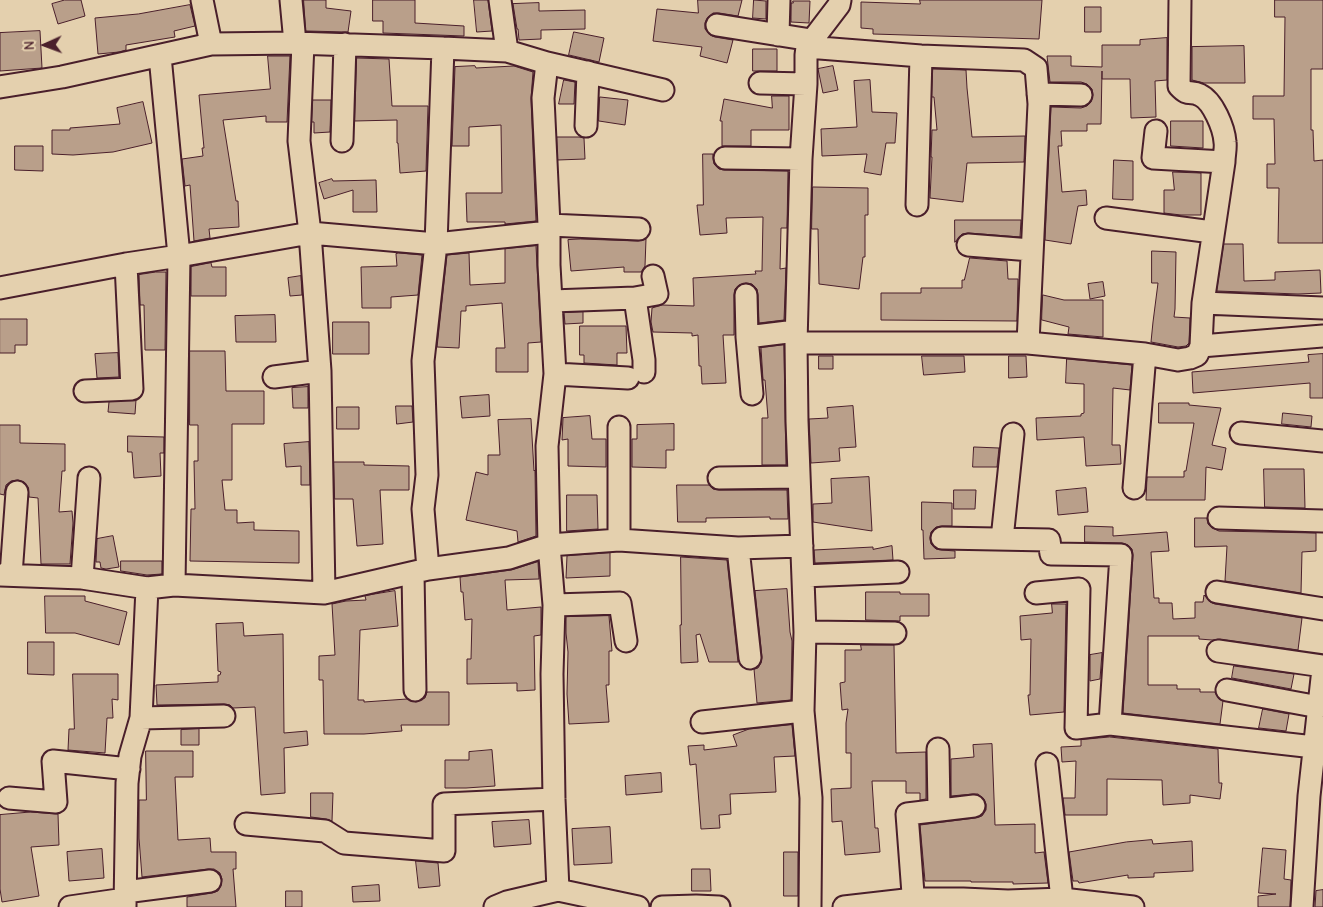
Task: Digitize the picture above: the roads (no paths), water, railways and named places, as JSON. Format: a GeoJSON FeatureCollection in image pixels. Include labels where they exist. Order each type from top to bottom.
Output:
{"type":"FeatureCollection","features":[{"type":"Feature","properties":{"kind":"street"},"geometry":{"type":"LineString","coordinates":[[202,0],[211,44]]}},
{"type":"Feature","properties":{"kind":"street"},"geometry":{"type":"LineString","coordinates":[[291,0],[299,43],[299,141],[310,232],[320,371],[324,594]]}},
{"type":"Feature","properties":{"kind":"street"},"geometry":{"type":"LineString","coordinates":[[500,0],[506,51]]}},
{"type":"Feature","properties":{"kind":"street"},"geometry":{"type":"LineString","coordinates":[[778,35],[779,0]]}},
{"type":"Feature","properties":{"kind":"street"},"geometry":{"type":"LineString","coordinates":[[810,907],[810,798],[803,711],[805,632],[796,337],[801,159],[806,56],[809,43],[839,4],[840,0]]}},
{"type":"Feature","properties":{"kind":"street"},"geometry":{"type":"LineString","coordinates":[[747,337],[1028,343],[1145,354],[1178,360],[1197,355],[1201,346],[1202,304],[1224,162],[1225,142],[1221,124],[1212,107],[1200,95],[1185,92],[1179,86],[1180,0]]}},
{"type":"Feature","properties":{"kind":"street"},"geometry":{"type":"LineString","coordinates":[[717,25],[778,35],[809,43],[921,56],[1024,60],[1036,68],[1039,104],[1028,343]]}},
{"type":"Feature","properties":{"kind":"street"},"geometry":{"type":"LineString","coordinates":[[0,87],[62,77],[211,44],[299,43],[506,51],[547,63],[663,90]]}},
{"type":"Feature","properties":{"kind":"street"},"geometry":{"type":"LineString","coordinates":[[342,141],[345,44]]}},
{"type":"Feature","properties":{"kind":"street"},"geometry":{"type":"LineString","coordinates":[[415,690],[423,509],[427,475],[423,361],[436,244],[443,48]]}},
{"type":"Feature","properties":{"kind":"street"},"geometry":{"type":"LineString","coordinates":[[160,56],[179,256],[174,585]]}},
{"type":"Feature","properties":{"kind":"street"},"geometry":{"type":"LineString","coordinates":[[917,205],[921,56]]}},
{"type":"Feature","properties":{"kind":"street"},"geometry":{"type":"LineString","coordinates":[[547,63],[543,98],[555,374],[547,446],[549,545],[554,605],[552,674],[558,890]]}},
{"type":"Feature","properties":{"kind":"street"},"geometry":{"type":"LineString","coordinates":[[586,126],[588,72]]}},
{"type":"Feature","properties":{"kind":"street"},"geometry":{"type":"LineString","coordinates":[[760,83],[806,84]]}},
{"type":"Feature","properties":{"kind":"street"},"geometry":{"type":"LineString","coordinates":[[1038,94],[1081,95]]}},
{"type":"Feature","properties":{"kind":"street"},"geometry":{"type":"LineString","coordinates":[[1156,131],[1154,158],[1224,162]]}},
{"type":"Feature","properties":{"kind":"street"},"geometry":{"type":"LineString","coordinates":[[725,158],[801,159]]}},
{"type":"Feature","properties":{"kind":"street"},"geometry":{"type":"LineString","coordinates":[[1106,218],[1212,232]]}},
{"type":"Feature","properties":{"kind":"street"},"geometry":{"type":"LineString","coordinates":[[0,288],[310,232],[436,244],[549,228],[639,229]]}},
{"type":"Feature","properties":{"kind":"street"},"geometry":{"type":"LineString","coordinates":[[968,245],[1031,250]]}},
{"type":"Feature","properties":{"kind":"street"},"geometry":{"type":"LineString","coordinates":[[86,391],[132,389],[126,264]]}},
{"type":"Feature","properties":{"kind":"street"},"geometry":{"type":"LineString","coordinates":[[552,302],[635,298],[657,294],[653,276]]}},
{"type":"Feature","properties":{"kind":"street"},"geometry":{"type":"LineString","coordinates":[[746,295],[747,337],[752,394]]}},
{"type":"Feature","properties":{"kind":"street"},"geometry":{"type":"LineString","coordinates":[[555,374],[636,375],[644,360],[635,298]]}},
{"type":"Feature","properties":{"kind":"street"},"geometry":{"type":"LineString","coordinates":[[1202,304],[1323,308]]}},
{"type":"Feature","properties":{"kind":"street"},"geometry":{"type":"LineString","coordinates":[[1201,346],[1323,336]]}},
{"type":"Feature","properties":{"kind":"street"},"geometry":{"type":"LineString","coordinates":[[1134,488],[1145,354]]}},
{"type":"Feature","properties":{"kind":"street"},"geometry":{"type":"LineString","coordinates":[[274,377],[320,371]]}},
{"type":"Feature","properties":{"kind":"street"},"geometry":{"type":"LineString","coordinates":[[619,427],[619,540]]}},
{"type":"Feature","properties":{"kind":"street"},"geometry":{"type":"LineString","coordinates":[[1241,433],[1323,441]]}},
{"type":"Feature","properties":{"kind":"street"},"geometry":{"type":"LineString","coordinates":[[1002,539],[1013,434]]}},
{"type":"Feature","properties":{"kind":"street"},"geometry":{"type":"LineString","coordinates":[[719,478],[799,477]]}},
{"type":"Feature","properties":{"kind":"street"},"geometry":{"type":"LineString","coordinates":[[82,578],[89,478]]}},
{"type":"Feature","properties":{"kind":"street"},"geometry":{"type":"LineString","coordinates":[[17,492],[6,575],[82,578],[147,588],[174,585],[324,594],[420,571],[509,558],[549,545],[619,540],[738,548],[802,546]]}},
{"type":"Feature","properties":{"kind":"street"},"geometry":{"type":"LineString","coordinates":[[1219,518],[1323,521]]}},
{"type":"Feature","properties":{"kind":"street"},"geometry":{"type":"LineString","coordinates":[[942,538],[1049,540],[1051,554],[1121,556],[1110,724]]}},
{"type":"Feature","properties":{"kind":"street"},"geometry":{"type":"LineString","coordinates":[[738,548],[750,658]]}},
{"type":"Feature","properties":{"kind":"street"},"geometry":{"type":"LineString","coordinates":[[803,576],[898,572]]}},
{"type":"Feature","properties":{"kind":"street"},"geometry":{"type":"LineString","coordinates":[[125,899],[127,783],[130,756],[141,718],[147,588]]}},
{"type":"Feature","properties":{"kind":"street"},"geometry":{"type":"LineString","coordinates":[[1036,593],[1079,589],[1076,728],[1110,724],[1314,747]]}},
{"type":"Feature","properties":{"kind":"street"},"geometry":{"type":"LineString","coordinates":[[1217,592],[1323,609]]}},
{"type":"Feature","properties":{"kind":"street"},"geometry":{"type":"LineString","coordinates":[[554,605],[620,603],[626,641]]}},
{"type":"Feature","properties":{"kind":"street"},"geometry":{"type":"LineString","coordinates":[[805,632],[895,633]]}},
{"type":"Feature","properties":{"kind":"street"},"geometry":{"type":"LineString","coordinates":[[1218,651],[1323,667],[1314,747],[1316,796],[1302,907]]}},
{"type":"Feature","properties":{"kind":"street"},"geometry":{"type":"LineString","coordinates":[[1226,690],[1319,707]]}},
{"type":"Feature","properties":{"kind":"street"},"geometry":{"type":"LineString","coordinates":[[702,722],[803,711]]}},
{"type":"Feature","properties":{"kind":"street"},"geometry":{"type":"LineString","coordinates":[[141,718],[224,716]]}},
{"type":"Feature","properties":{"kind":"street"},"geometry":{"type":"LineString","coordinates":[[938,749],[939,810]]}},
{"type":"Feature","properties":{"kind":"street"},"geometry":{"type":"LineString","coordinates":[[9,798],[56,802],[52,761],[129,769]]}},
{"type":"Feature","properties":{"kind":"street"},"geometry":{"type":"LineString","coordinates":[[1047,764],[1062,899]]}},
{"type":"Feature","properties":{"kind":"street"},"geometry":{"type":"LineString","coordinates":[[246,824],[325,830],[344,842],[444,851],[444,804],[554,799]]}},
{"type":"Feature","properties":{"kind":"street"},"geometry":{"type":"LineString","coordinates":[[914,903],[907,814],[974,806]]}},
{"type":"Feature","properties":{"kind":"street"},"geometry":{"type":"LineString","coordinates":[[70,907],[125,899],[210,881]]}},
{"type":"Feature","properties":{"kind":"street"},"geometry":{"type":"LineString","coordinates":[[495,907],[507,902],[558,890],[638,907]]}},
{"type":"Feature","properties":{"kind":"street"},"geometry":{"type":"LineString","coordinates":[[844,907],[1062,899],[1133,907]]}},
{"type":"Feature","properties":{"kind":"street"},"geometry":{"type":"LineString","coordinates":[[662,907],[719,907]]}}]}
